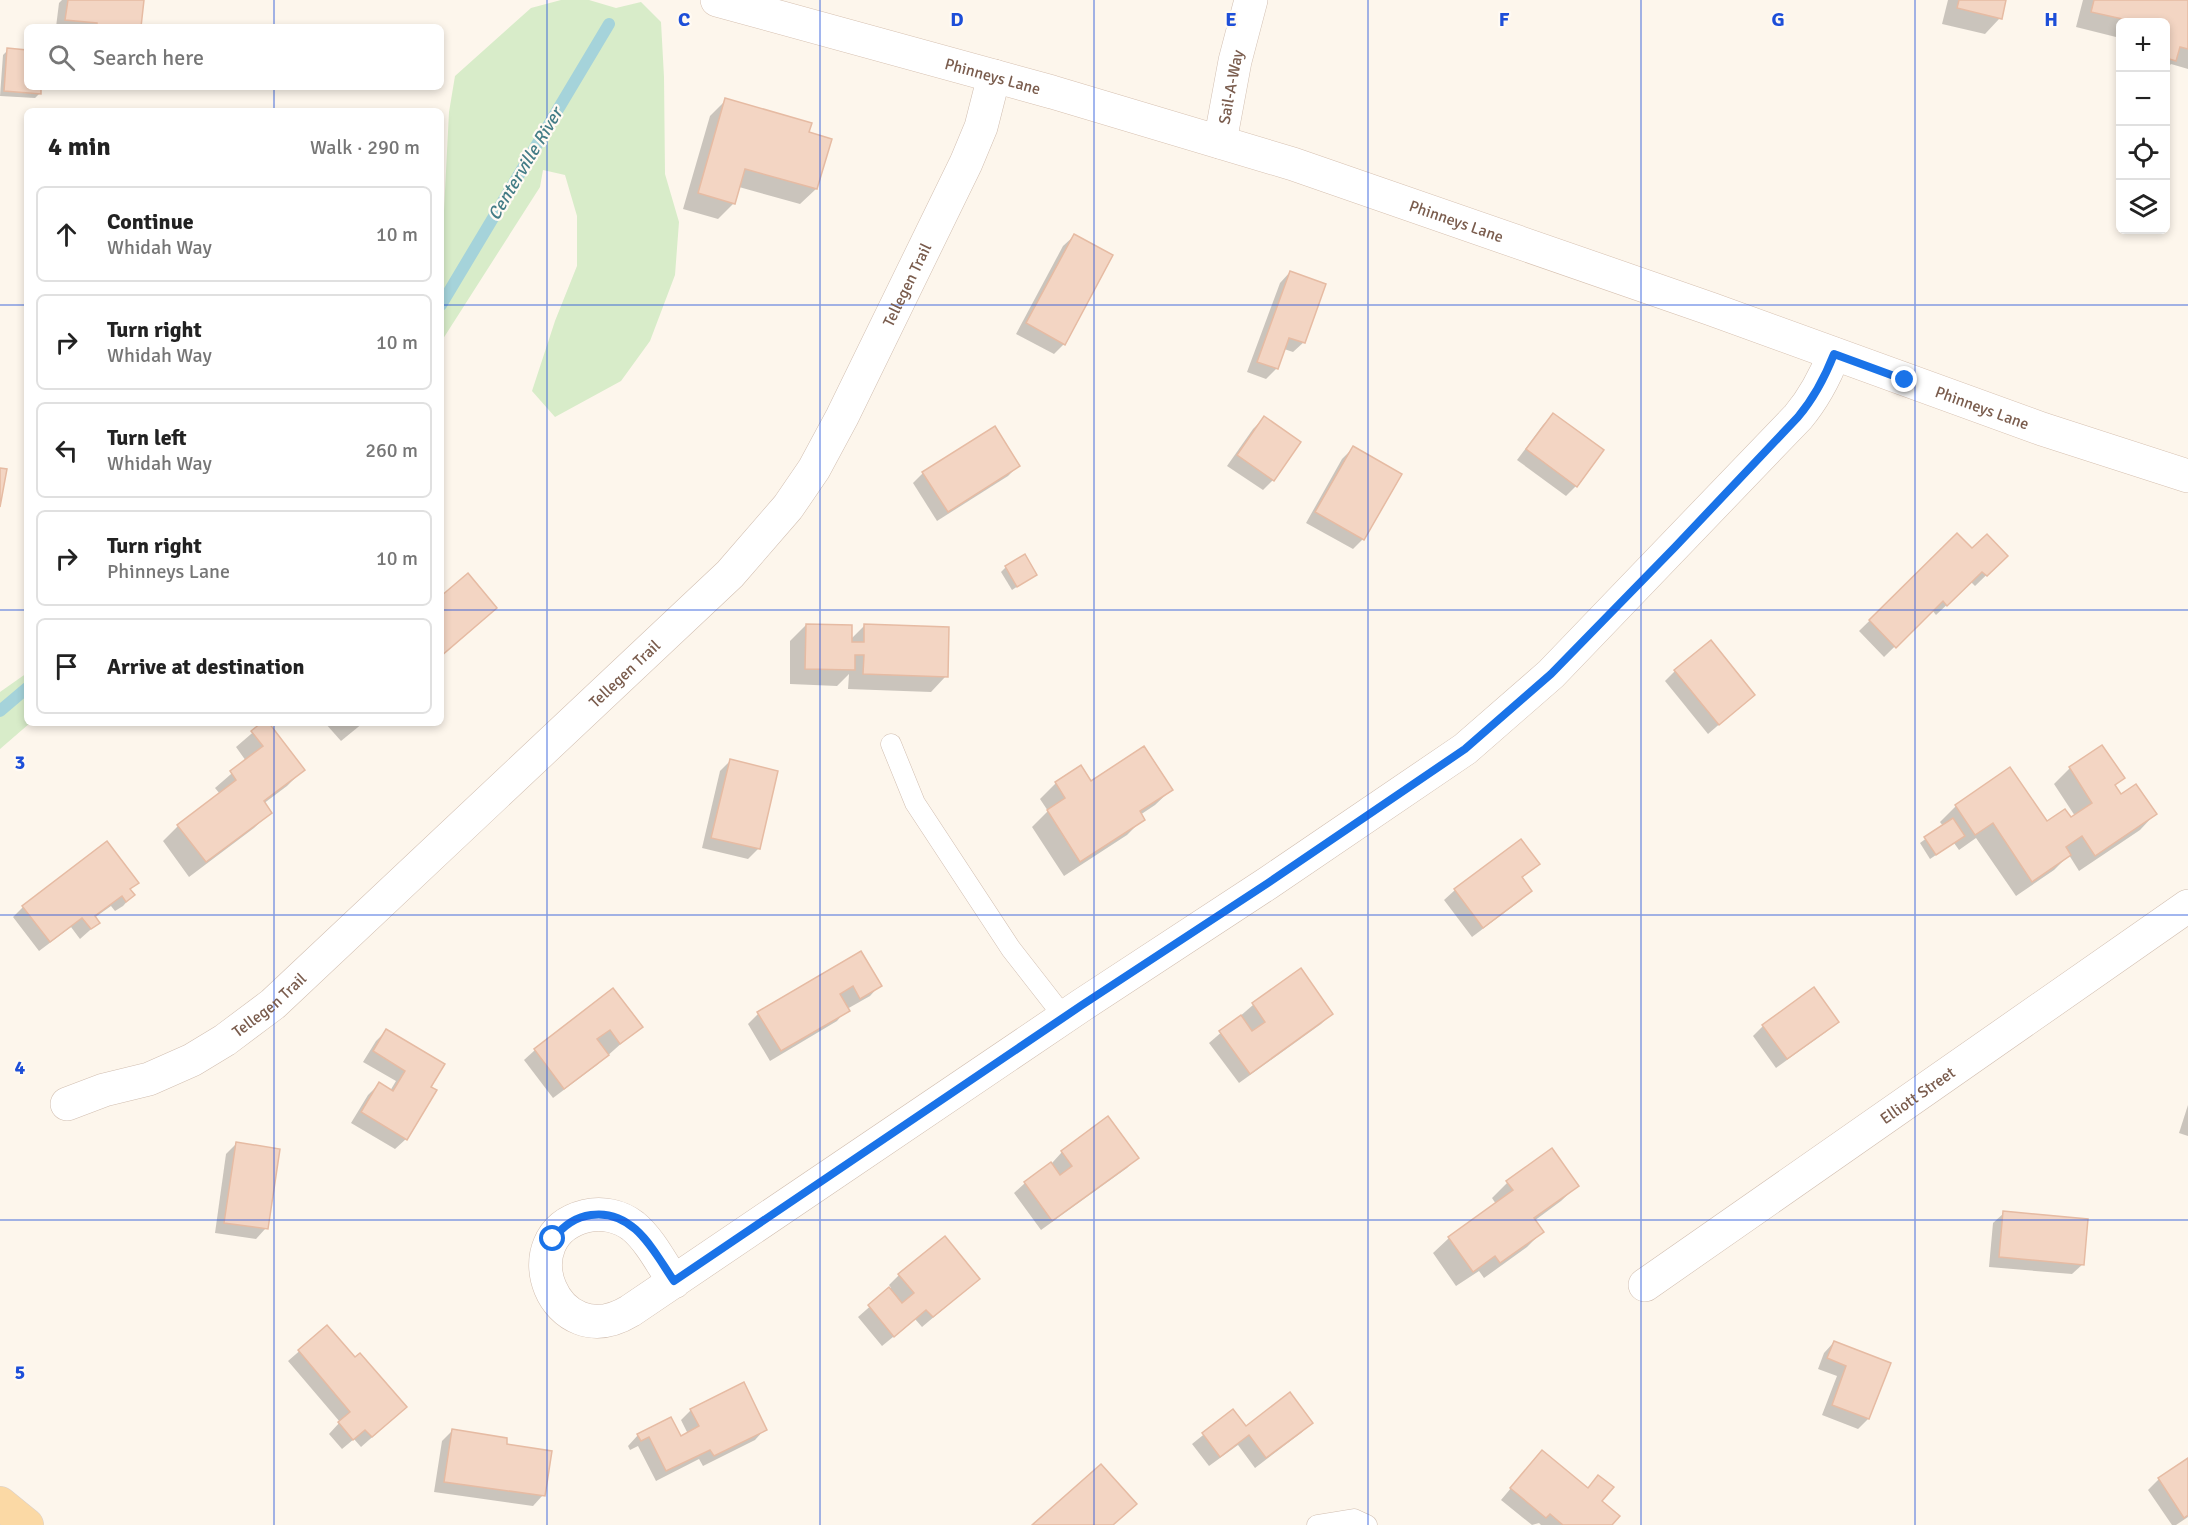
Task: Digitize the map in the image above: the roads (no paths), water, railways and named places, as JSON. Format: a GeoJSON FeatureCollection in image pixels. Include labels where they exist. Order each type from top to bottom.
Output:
{"type":"FeatureCollection","features":[{"type":"Feature","properties":{"kind":"main road"},"geometry":{"type":"LineString","coordinates":[[0,1503],[27,1525]]}},
{"type":"Feature","properties":{"kind":"street","name":"Phinneys Lane"},"geometry":{"type":"LineString","coordinates":[[717,0],[994,76],[1304,168],[2042,429],[2188,476]]}},
{"type":"Feature","properties":{"kind":"street","name":"Sail-A-Way"},"geometry":{"type":"LineString","coordinates":[[1220,142],[1251,0]]}},
{"type":"Feature","properties":{"kind":"street","name":"Tellegen Trail"},"geometry":{"type":"LineString","coordinates":[[67,1104],[104,1090],[149,1079],[192,1060],[225,1040],[273,1004],[467,819],[697,606],[761,540],[788,507],[814,469],[842,417],[966,163],[981,128],[994,76]]}},
{"type":"Feature","properties":{"kind":"street"},"geometry":{"type":"LineString","coordinates":[[674,1281],[1465,749],[1559,665],[1798,417],[1810,403],[1826,376],[1834,354]]}},
{"type":"Feature","properties":{"kind":"street","name":"Elliott Street"},"geometry":{"type":"LineString","coordinates":[[1645,1285],[2188,906]]}},
{"type":"Feature","properties":{"kind":"lane"},"geometry":{"type":"LineString","coordinates":[[891,744],[915,803],[1011,949],[1064,1017]]}},
{"type":"Feature","properties":{"kind":"lane"},"geometry":{"type":"LineString","coordinates":[[1317,1525],[1354,1519],[1367,1525]]}},
{"type":"Feature","properties":{"kind":"waterway","name":"Centerville River"},"geometry":{"type":"LineString","coordinates":[[444,300],[609,24]]}},
{"type":"Feature","properties":{"kind":"waterway","name":"Centerville River"},"geometry":{"type":"LineString","coordinates":[[0,711],[24,691]]}}]}
